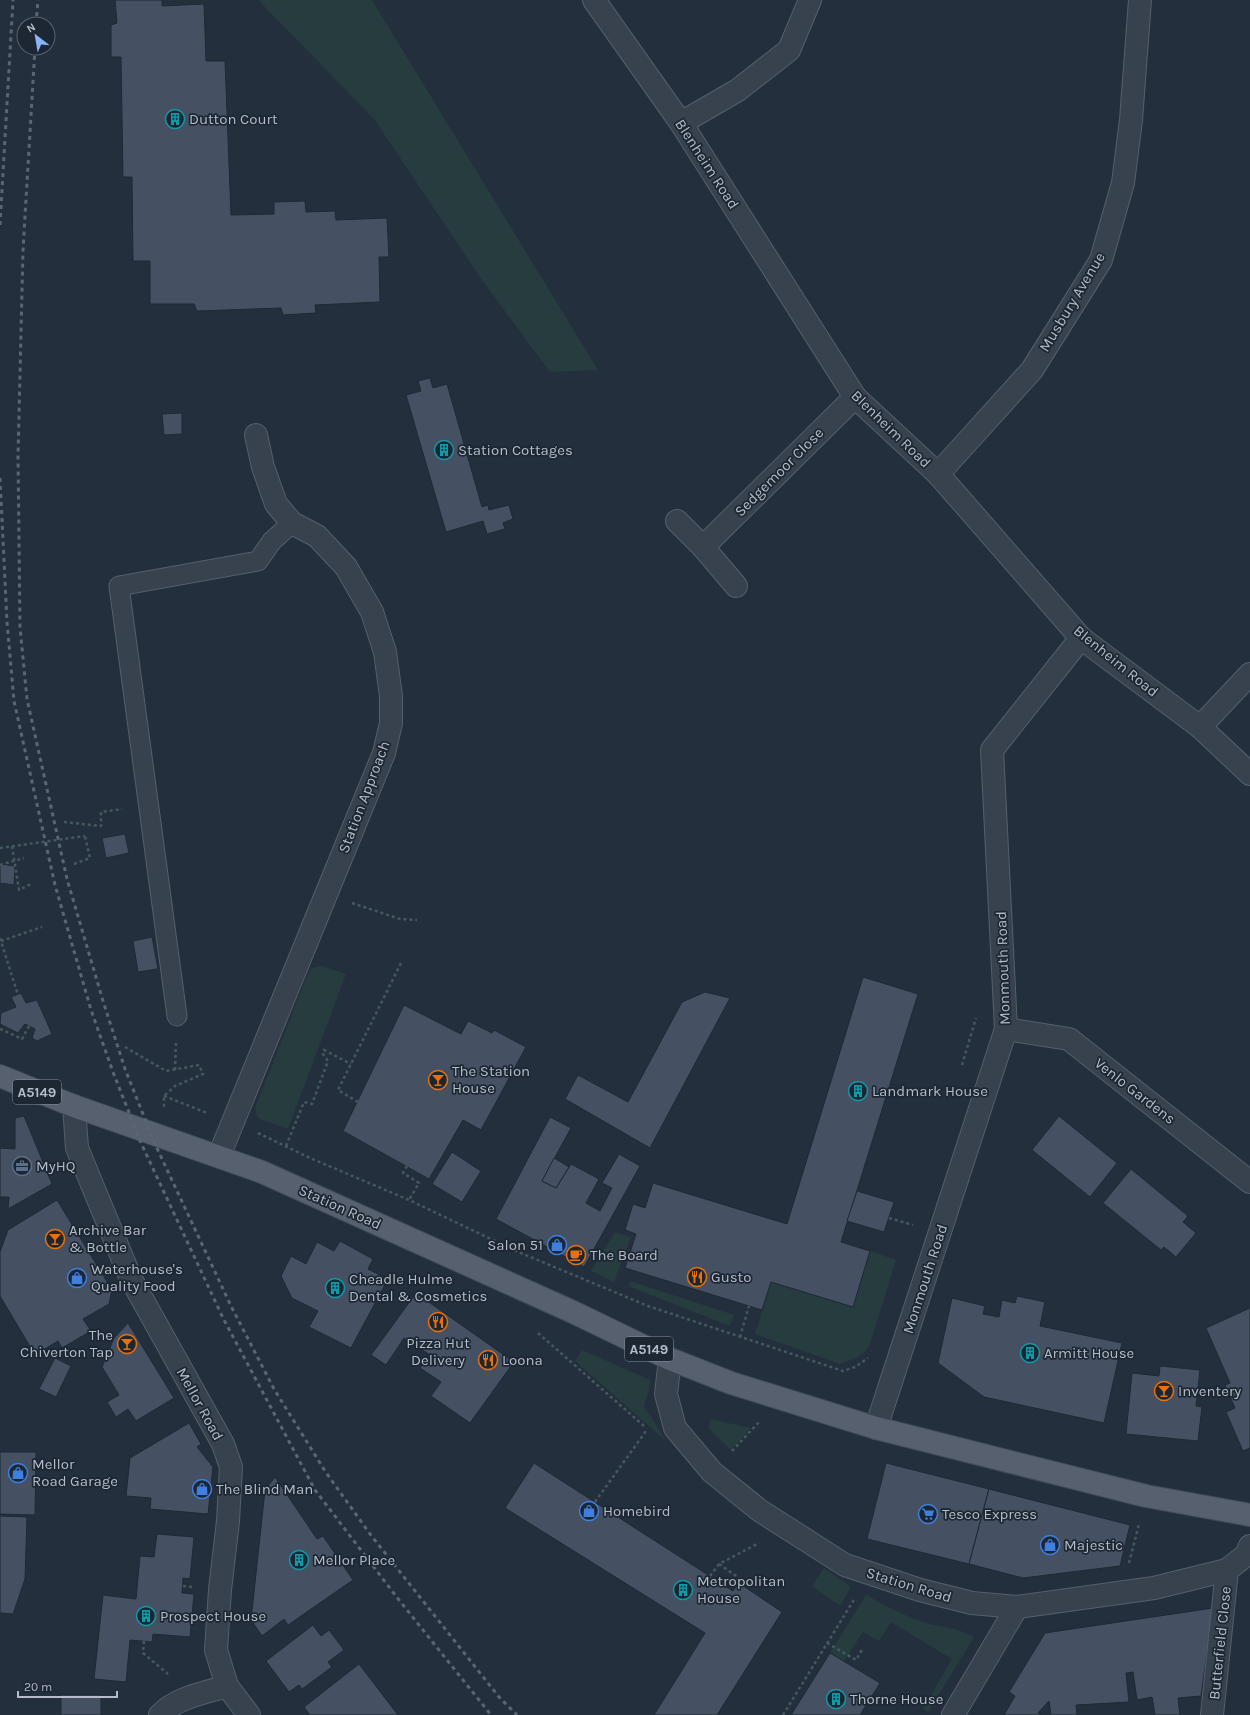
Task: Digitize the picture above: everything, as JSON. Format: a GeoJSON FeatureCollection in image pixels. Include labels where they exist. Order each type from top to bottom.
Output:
{"type":"FeatureCollection","features":[{"type":"Feature","properties":{"kind":"main road","name":"Station Road"},"geometry":{"type":"LineString","coordinates":[[0,1076],[74,1106],[262,1172],[573,1312],[670,1359],[731,1383],[876,1428],[1146,1496],[1250,1515]]}},
{"type":"Feature","properties":{"kind":"street","name":"Blenheim Road"},"geometry":{"type":"LineString","coordinates":[[594,0],[681,123],[855,396],[938,474],[1081,638],[1200,727],[1250,774]]}},
{"type":"Feature","properties":{"kind":"street"},"geometry":{"type":"LineString","coordinates":[[681,123],[738,90],[789,50],[810,0]]}},
{"type":"Feature","properties":{"kind":"street","name":"Musbury Avenue"},"geometry":{"type":"LineString","coordinates":[[938,474],[1032,370],[1101,260],[1123,183],[1131,120],[1140,0]]}},
{"type":"Feature","properties":{"kind":"street","name":"Sedgemoor Close"},"geometry":{"type":"LineString","coordinates":[[703,547],[855,396]]}},
{"type":"Feature","properties":{"kind":"street","name":"Station Approach"},"geometry":{"type":"LineString","coordinates":[[219,1156],[384,754],[391,723],[391,696],[385,652],[372,612],[346,567],[317,536],[292,523],[276,504],[262,468],[256,435]]}},
{"type":"Feature","properties":{"kind":"street"},"geometry":{"type":"LineString","coordinates":[[677,521],[703,547],[736,586]]}},
{"type":"Feature","properties":{"kind":"street","name":"Monmouth Road"},"geometry":{"type":"LineString","coordinates":[[876,1428],[1006,1029],[992,750],[1081,638]]}},
{"type":"Feature","properties":{"kind":"street"},"geometry":{"type":"LineString","coordinates":[[1200,727],[1250,674]]}},
{"type":"Feature","properties":{"kind":"street","name":"Venlo Gardens"},"geometry":{"type":"LineString","coordinates":[[1006,1029],[1069,1039],[1250,1182]]}},
{"type":"Feature","properties":{"kind":"street","name":"Mellor Road"},"geometry":{"type":"LineString","coordinates":[[74,1106],[77,1148],[131,1279],[223,1444],[230,1467],[228,1521],[220,1590],[216,1650],[227,1686],[249,1715]]}},
{"type":"Feature","properties":{"kind":"street","name":"Station Road"},"geometry":{"type":"LineString","coordinates":[[670,1359],[666,1394],[675,1428],[712,1472],[759,1510],[845,1565],[920,1590],[972,1603],[1017,1607],[1154,1588],[1228,1570],[1246,1555],[1250,1546]]}},
{"type":"Feature","properties":{"kind":"street","name":"Butterfield Close"},"geometry":{"type":"LineString","coordinates":[[1212,1715],[1228,1570]]}},
{"type":"Feature","properties":{"kind":"street"},"geometry":{"type":"LineString","coordinates":[[953,1715],[1017,1607]]}},
{"type":"Feature","properties":{"kind":"street"},"geometry":{"type":"LineString","coordinates":[[160,1715],[169,1706],[227,1686]]}},
{"type":"Feature","properties":{"kind":"lane"},"geometry":{"type":"LineString","coordinates":[[178,1016],[119,586],[258,561],[272,541],[292,523]]}},
{"type":"Feature","properties":{"kind":"path"},"geometry":{"type":"LineString","coordinates":[[64,822],[101,826],[101,812],[148,804]]}},
{"type":"Feature","properties":{"kind":"path"},"geometry":{"type":"LineString","coordinates":[[0,848],[85,836],[90,858],[74,864]]}},
{"type":"Feature","properties":{"kind":"path"},"geometry":{"type":"LineString","coordinates":[[12,846],[19,890],[31,884]]}},
{"type":"Feature","properties":{"kind":"path"},"geometry":{"type":"LineString","coordinates":[[0,869],[0,865],[24,858]]}},
{"type":"Feature","properties":{"kind":"path"},"geometry":{"type":"LineString","coordinates":[[327,894],[400,919],[417,920]]}},
{"type":"Feature","properties":{"kind":"path"},"geometry":{"type":"LineString","coordinates":[[18,995],[0,940],[42,927]]}},
{"type":"Feature","properties":{"kind":"path"},"geometry":{"type":"LineString","coordinates":[[358,1102],[338,1090],[401,964]]}},
{"type":"Feature","properties":{"kind":"path"},"geometry":{"type":"LineString","coordinates":[[962,1066],[977,1013]]}},
{"type":"Feature","properties":{"kind":"path"},"geometry":{"type":"LineString","coordinates":[[0,1030],[22,1039],[29,1026]]}},
{"type":"Feature","properties":{"kind":"path"},"geometry":{"type":"LineString","coordinates":[[125,1047],[166,1071],[199,1065],[203,1074],[175,1086],[164,1096],[260,1134],[408,1200],[516,1251],[648,1306],[843,1371],[855,1367],[869,1358]]}},
{"type":"Feature","properties":{"kind":"path"},"geometry":{"type":"LineString","coordinates":[[286,1146],[304,1102],[312,1104],[328,1061],[323,1054],[324,1050],[351,1064]]}},
{"type":"Feature","properties":{"kind":"path"},"geometry":{"type":"LineString","coordinates":[[407,1166],[403,1173],[419,1182],[408,1200]]}},
{"type":"Feature","properties":{"kind":"path"},"geometry":{"type":"LineString","coordinates":[[889,1218],[915,1226]]}},
{"type":"Feature","properties":{"kind":"path"},"geometry":{"type":"LineString","coordinates":[[740,1337],[749,1306]]}},
{"type":"Feature","properties":{"kind":"path"},"geometry":{"type":"LineString","coordinates":[[595,1502],[648,1429]]}},
{"type":"Feature","properties":{"kind":"path"},"geometry":{"type":"LineString","coordinates":[[1121,1592],[1146,1496]]}},
{"type":"Feature","properties":{"kind":"path"},"geometry":{"type":"LineString","coordinates":[[710,1576],[718,1564],[765,1540],[778,1522]]}},
{"type":"Feature","properties":{"kind":"path"},"geometry":{"type":"LineString","coordinates":[[718,1564],[749,1585],[747,1588]]}},
{"type":"Feature","properties":{"kind":"path"},"geometry":{"type":"LineString","coordinates":[[783,1715],[870,1573]]}},
{"type":"Feature","properties":{"kind":"path"},"geometry":{"type":"LineString","coordinates":[[144,1641],[143,1653],[194,1697]]}},
{"type":"Feature","properties":{"kind":"path"},"geometry":{"type":"LineString","coordinates":[[827,1643],[856,1660],[863,1648]]}},
{"type":"Feature","properties":{"kind":"green space"},"geometry":{"type":"Polygon","coordinates":[[[258,0],[372,0],[598,370],[550,372],[482,280],[374,119],[258,0]]]}},
{"type":"Feature","properties":{"kind":"green space"},"geometry":{"type":"Polygon","coordinates":[[[322,966],[346,974],[288,1129],[260,1119],[255,1108],[309,971],[315,967],[322,966]]]}},
{"type":"Feature","properties":{"kind":"green space"},"geometry":{"type":"Polygon","coordinates":[[[615,1232],[631,1237],[614,1282],[591,1271],[615,1232]]]}},
{"type":"Feature","properties":{"kind":"green space"},"geometry":{"type":"Polygon","coordinates":[[[870,1251],[896,1260],[870,1344],[865,1352],[858,1357],[840,1364],[755,1334],[771,1282],[853,1307],[870,1251]]]}},
{"type":"Feature","properties":{"kind":"green space"},"geometry":{"type":"Polygon","coordinates":[[[630,1281],[734,1315],[730,1326],[628,1286],[630,1281]]]}},
{"type":"Feature","properties":{"kind":"green space"},"geometry":{"type":"Polygon","coordinates":[[[582,1350],[650,1380],[649,1390],[644,1406],[666,1441],[575,1361],[582,1350]]]}},
{"type":"Feature","properties":{"kind":"green space"},"geometry":{"type":"Polygon","coordinates":[[[710,1419],[751,1428],[731,1450],[709,1429],[710,1419]]]}},
{"type":"Feature","properties":{"kind":"green space"},"geometry":{"type":"Polygon","coordinates":[[[824,1568],[851,1587],[840,1606],[812,1586],[824,1568]]]}},
{"type":"Feature","properties":{"kind":"green space"},"geometry":{"type":"Polygon","coordinates":[[[866,1595],[918,1620],[932,1625],[956,1629],[974,1637],[928,1712],[923,1709],[952,1659],[891,1622],[879,1641],[863,1632],[844,1661],[830,1653],[866,1595]]]}},
{"type":"Feature","properties":{"kind":"building","name":"Dutton Court"},"geometry":{"type":"Polygon","coordinates":[[[115,0],[162,0],[162,6],[204,4],[206,61],[225,61],[231,215],[274,214],[274,202],[305,201],[306,212],[335,211],[336,220],[387,218],[389,257],[379,257],[380,302],[315,305],[316,313],[283,315],[281,308],[197,311],[194,304],[150,304],[150,261],[133,261],[132,177],[123,177],[121,57],[111,57],[111,25],[117,23],[115,0]]]}},
{"type":"Feature","properties":{"kind":"building","name":"Station Cottages"},"geometry":{"type":"Polygon","coordinates":[[[430,378],[433,388],[447,384],[482,507],[488,505],[489,510],[509,505],[513,519],[503,523],[505,529],[487,534],[483,521],[446,532],[406,395],[421,391],[418,381],[430,378]]]}},
{"type":"Feature","properties":{"kind":"building"},"geometry":{"type":"Polygon","coordinates":[[[182,413],[182,434],[164,435],[162,414],[182,413]]]}},
{"type":"Feature","properties":{"kind":"building"},"geometry":{"type":"Polygon","coordinates":[[[125,834],[129,853],[106,858],[102,838],[125,834]]]}},
{"type":"Feature","properties":{"kind":"building"},"geometry":{"type":"Polygon","coordinates":[[[0,864],[15,866],[14,885],[0,883],[0,864]]]}},
{"type":"Feature","properties":{"kind":"building"},"geometry":{"type":"Polygon","coordinates":[[[152,937],[158,969],[138,972],[133,941],[152,937]]]}},
{"type":"Feature","properties":{"kind":"building","name":"Landmark House"},"geometry":{"type":"Polygon","coordinates":[[[863,977],[918,994],[841,1242],[870,1251],[853,1307],[771,1282],[762,1310],[625,1268],[636,1234],[625,1230],[633,1204],[645,1208],[653,1183],[787,1224],[863,977]]]}},
{"type":"Feature","properties":{"kind":"building"},"geometry":{"type":"Polygon","coordinates":[[[705,992],[730,998],[650,1148],[565,1099],[578,1075],[628,1102],[682,1002],[705,992]]]}},
{"type":"Feature","properties":{"kind":"building"},"geometry":{"type":"Polygon","coordinates":[[[21,993],[26,1003],[37,1000],[52,1034],[37,1041],[32,1038],[35,1029],[25,1024],[18,1033],[0,1024],[1,1013],[16,1007],[11,997],[21,993]]]}},
{"type":"Feature","properties":{"kind":"building","name":"The Station House"},"geometry":{"type":"Polygon","coordinates":[[[404,1005],[461,1034],[468,1021],[492,1033],[494,1030],[526,1047],[481,1130],[463,1120],[429,1179],[343,1131],[404,1005]]]}},
{"type":"Feature","properties":{"kind":"building","name":"MyHQ"},"geometry":{"type":"Polygon","coordinates":[[[24,1116],[52,1184],[8,1209],[9,1197],[0,1197],[0,1148],[15,1149],[15,1118],[24,1116]]]}},
{"type":"Feature","properties":{"kind":"building"},"geometry":{"type":"Polygon","coordinates":[[[1059,1116],[1117,1163],[1090,1197],[1032,1150],[1059,1116]]]}},
{"type":"Feature","properties":{"kind":"building"},"geometry":{"type":"Polygon","coordinates":[[[550,1117],[571,1128],[542,1181],[556,1188],[571,1164],[599,1179],[586,1203],[600,1211],[612,1188],[602,1183],[619,1154],[640,1166],[584,1267],[496,1219],[550,1117]]]}},
{"type":"Feature","properties":{"kind":"building"},"geometry":{"type":"Polygon","coordinates":[[[452,1152],[481,1171],[462,1202],[432,1184],[452,1152]]]}},
{"type":"Feature","properties":{"kind":"building"},"geometry":{"type":"Polygon","coordinates":[[[554,1158],[569,1167],[556,1188],[542,1181],[554,1158]]]}},
{"type":"Feature","properties":{"kind":"building"},"geometry":{"type":"Polygon","coordinates":[[[1131,1169],[1188,1216],[1183,1222],[1196,1233],[1176,1257],[1164,1247],[1161,1250],[1103,1203],[1131,1169]]]}},
{"type":"Feature","properties":{"kind":"building"},"geometry":{"type":"Polygon","coordinates":[[[857,1191],[894,1202],[884,1232],[847,1221],[857,1191]]]}},
{"type":"Feature","properties":{"kind":"building"},"geometry":{"type":"Polygon","coordinates":[[[57,1200],[112,1290],[109,1304],[83,1319],[91,1331],[62,1348],[58,1341],[35,1355],[0,1296],[0,1252],[8,1230],[57,1200]]]}},
{"type":"Feature","properties":{"kind":"building","name":"Cheadle Hulme Dental & Cosmetics"},"geometry":{"type":"Polygon","coordinates":[[[340,1241],[373,1259],[368,1269],[388,1279],[351,1348],[309,1327],[318,1311],[292,1298],[281,1276],[291,1256],[306,1264],[317,1242],[334,1251],[340,1241]]]}},
{"type":"Feature","properties":{"kind":"building"},"geometry":{"type":"Polygon","coordinates":[[[416,1293],[514,1362],[470,1423],[431,1396],[441,1382],[420,1368],[430,1355],[404,1338],[386,1365],[371,1355],[416,1293]]]}},
{"type":"Feature","properties":{"kind":"building","name":"Armitt House"},"geometry":{"type":"Polygon","coordinates":[[[1017,1296],[1045,1302],[1040,1326],[1122,1343],[1104,1423],[984,1397],[938,1363],[952,1298],[985,1306],[983,1314],[999,1317],[1002,1300],[1015,1303],[1017,1296]]]}},
{"type":"Feature","properties":{"kind":"building"},"geometry":{"type":"Polygon","coordinates":[[[1250,1308],[1250,1448],[1243,1451],[1226,1412],[1235,1408],[1225,1385],[1230,1383],[1206,1328],[1250,1308]]]}},
{"type":"Feature","properties":{"kind":"building"},"geometry":{"type":"Polygon","coordinates":[[[128,1323],[174,1398],[136,1421],[128,1409],[116,1417],[107,1402],[119,1395],[102,1367],[114,1338],[128,1323]]]}},
{"type":"Feature","properties":{"kind":"building"},"geometry":{"type":"Polygon","coordinates":[[[55,1358],[71,1366],[56,1397],[39,1389],[55,1358]]]}},
{"type":"Feature","properties":{"kind":"building","name":"Inventery"},"geometry":{"type":"Polygon","coordinates":[[[1160,1366],[1200,1370],[1196,1406],[1202,1407],[1198,1441],[1126,1434],[1132,1373],[1159,1376],[1160,1366]]]}},
{"type":"Feature","properties":{"kind":"building"},"geometry":{"type":"Polygon","coordinates":[[[189,1423],[201,1444],[197,1447],[213,1467],[208,1514],[150,1509],[151,1498],[126,1496],[130,1458],[189,1423]]]}},
{"type":"Feature","properties":{"kind":"building","name":"Mellor Road Garage"},"geometry":{"type":"Polygon","coordinates":[[[0,1452],[36,1452],[35,1515],[0,1514],[0,1452]]]}},
{"type":"Feature","properties":{"kind":"building","name":"Metropolitan House"},"geometry":{"type":"Polygon","coordinates":[[[534,1463],[733,1591],[739,1583],[782,1612],[717,1715],[654,1715],[705,1633],[505,1508],[534,1463]]]}},
{"type":"Feature","properties":{"kind":"building","name":"Tesco Express"},"geometry":{"type":"Polygon","coordinates":[[[886,1463],[989,1489],[969,1564],[867,1539],[886,1463]]]}},
{"type":"Feature","properties":{"kind":"building","name":"Mellor Place"},"geometry":{"type":"Polygon","coordinates":[[[275,1477],[317,1539],[323,1536],[353,1580],[288,1625],[284,1619],[262,1636],[251,1620],[265,1490],[275,1477]]]}},
{"type":"Feature","properties":{"kind":"building","name":"Majestic"},"geometry":{"type":"Polygon","coordinates":[[[989,1489],[1130,1525],[1120,1566],[1023,1578],[969,1564],[989,1489]]]}},
{"type":"Feature","properties":{"kind":"building"},"geometry":{"type":"Polygon","coordinates":[[[0,1516],[27,1517],[25,1579],[13,1614],[0,1613],[0,1516]]]}},
{"type":"Feature","properties":{"kind":"building","name":"Prospect House"},"geometry":{"type":"Polygon","coordinates":[[[157,1534],[194,1537],[190,1579],[183,1578],[182,1593],[194,1594],[190,1637],[153,1634],[152,1642],[130,1640],[126,1682],[94,1679],[103,1595],[136,1599],[140,1556],[154,1557],[157,1534]]]}},
{"type":"Feature","properties":{"kind":"building"},"geometry":{"type":"Polygon","coordinates":[[[1213,1608],[1201,1696],[1178,1698],[1180,1715],[1155,1715],[1152,1697],[1137,1700],[1133,1672],[1126,1673],[1129,1702],[1076,1705],[1077,1715],[1051,1715],[1049,1701],[1038,1713],[1041,1715],[1004,1715],[1015,1696],[1009,1692],[1045,1633],[1213,1608]]]}},
{"type":"Feature","properties":{"kind":"building"},"geometry":{"type":"Polygon","coordinates":[[[313,1625],[321,1636],[329,1630],[344,1650],[328,1662],[332,1667],[302,1689],[299,1685],[289,1692],[266,1661],[313,1625]]]}},
{"type":"Feature","properties":{"kind":"building","name":"Thorne House"},"geometry":{"type":"Polygon","coordinates":[[[830,1653],[880,1683],[860,1715],[791,1715],[830,1653]]]}},
{"type":"Feature","properties":{"kind":"building"},"geometry":{"type":"Polygon","coordinates":[[[359,1664],[398,1715],[310,1715],[304,1707],[359,1664]]]}},
{"type":"Feature","properties":{"kind":"building"},"geometry":{"type":"Polygon","coordinates":[[[61,1695],[101,1695],[101,1715],[61,1715],[61,1695]]]}},
{"type":"Feature","properties":{"kind":"railway"},"geometry":{"type":"LineString","coordinates":[[0,225],[13,0]]}},
{"type":"Feature","properties":{"kind":"railway"},"geometry":{"type":"LineString","coordinates":[[37,16],[38,0]]}},
{"type":"Feature","properties":{"kind":"railway"},"geometry":{"type":"LineString","coordinates":[[35,56],[23,250],[18,456],[20,627],[27,699],[67,879],[125,1069],[155,1144],[231,1306],[274,1389],[325,1471],[370,1534],[499,1697],[517,1715]]}},
{"type":"Feature","properties":{"kind":"railway"},"geometry":{"type":"LineString","coordinates":[[0,478],[7,622],[14,701],[55,885],[91,1010],[113,1072],[141,1143],[223,1318],[315,1490],[399,1600],[491,1715]]}},
{"type":"Feature","properties":{"kind":"place","name":"Dutton Court"},"geometry":{"type":"Point","coordinates":[175,119]}},
{"type":"Feature","properties":{"kind":"place","name":"Station Cottages"},"geometry":{"type":"Point","coordinates":[444,450]}},
{"type":"Feature","properties":{"kind":"place","name":"The Station House"},"geometry":{"type":"Point","coordinates":[438,1080]}},
{"type":"Feature","properties":{"kind":"place","name":"Landmark House"},"geometry":{"type":"Point","coordinates":[858,1091]}},
{"type":"Feature","properties":{"kind":"place","name":"MyHQ"},"geometry":{"type":"Point","coordinates":[22,1166]}},
{"type":"Feature","properties":{"kind":"place","name":"Archive Bar & Bottle"},"geometry":{"type":"Point","coordinates":[55,1239]}},
{"type":"Feature","properties":{"kind":"place","name":"Salon 51"},"geometry":{"type":"Point","coordinates":[557,1245]}},
{"type":"Feature","properties":{"kind":"place","name":"The Board"},"geometry":{"type":"Point","coordinates":[576,1255]}},
{"type":"Feature","properties":{"kind":"place","name":"Gusto"},"geometry":{"type":"Point","coordinates":[697,1277]}},
{"type":"Feature","properties":{"kind":"place","name":"Waterhouse's Quality Food"},"geometry":{"type":"Point","coordinates":[77,1278]}},
{"type":"Feature","properties":{"kind":"place","name":"Cheadle Hulme Dental & Cosmetics"},"geometry":{"type":"Point","coordinates":[335,1288]}},
{"type":"Feature","properties":{"kind":"place","name":"Pizza Hut Delivery"},"geometry":{"type":"Point","coordinates":[438,1322]}},
{"type":"Feature","properties":{"kind":"place","name":"The Chiverton Tap"},"geometry":{"type":"Point","coordinates":[127,1344]}},
{"type":"Feature","properties":{"kind":"place","name":"Armitt House"},"geometry":{"type":"Point","coordinates":[1030,1353]}},
{"type":"Feature","properties":{"kind":"place","name":"Loona"},"geometry":{"type":"Point","coordinates":[488,1360]}},
{"type":"Feature","properties":{"kind":"place","name":"Inventery"},"geometry":{"type":"Point","coordinates":[1164,1391]}},
{"type":"Feature","properties":{"kind":"place","name":"Mellor Road Garage"},"geometry":{"type":"Point","coordinates":[18,1473]}},
{"type":"Feature","properties":{"kind":"place","name":"The Blind Man"},"geometry":{"type":"Point","coordinates":[202,1489]}},
{"type":"Feature","properties":{"kind":"place","name":"Homebird"},"geometry":{"type":"Point","coordinates":[589,1511]}},
{"type":"Feature","properties":{"kind":"place","name":"Tesco Express"},"geometry":{"type":"Point","coordinates":[928,1514]}},
{"type":"Feature","properties":{"kind":"place","name":"Majestic"},"geometry":{"type":"Point","coordinates":[1050,1545]}},
{"type":"Feature","properties":{"kind":"place","name":"Mellor Place"},"geometry":{"type":"Point","coordinates":[299,1560]}},
{"type":"Feature","properties":{"kind":"place","name":"Metropolitan House"},"geometry":{"type":"Point","coordinates":[683,1590]}},
{"type":"Feature","properties":{"kind":"place","name":"Prospect House"},"geometry":{"type":"Point","coordinates":[146,1616]}},
{"type":"Feature","properties":{"kind":"place","name":"Thorne House"},"geometry":{"type":"Point","coordinates":[836,1699]}}]}
